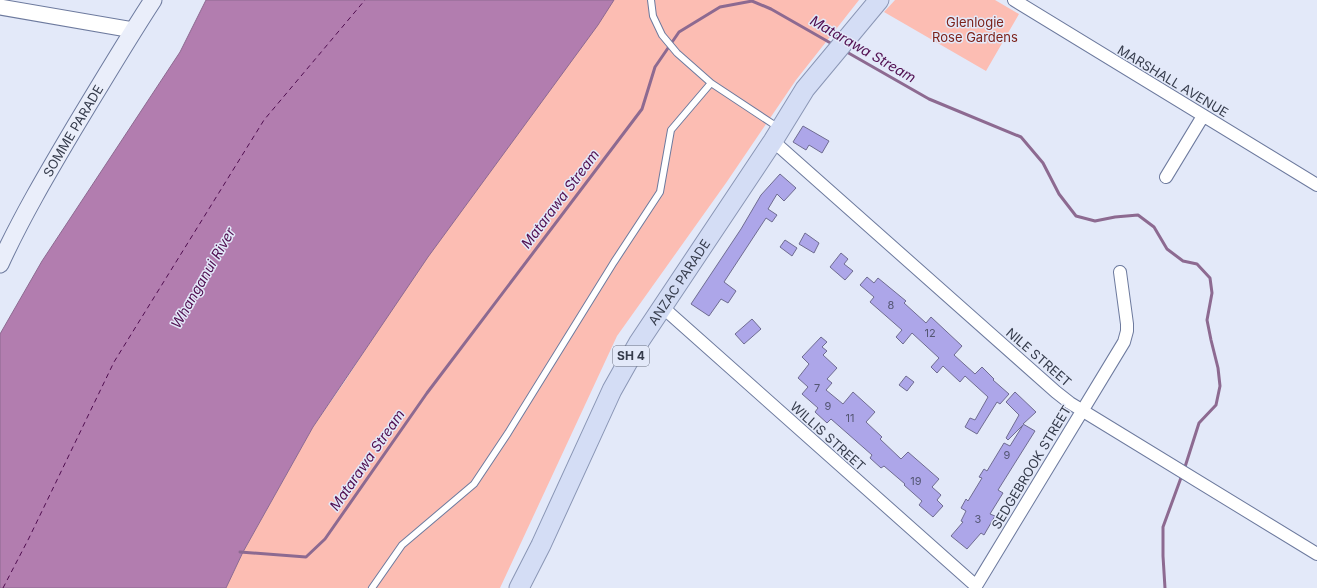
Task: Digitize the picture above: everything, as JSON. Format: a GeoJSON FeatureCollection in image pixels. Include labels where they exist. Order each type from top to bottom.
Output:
{"type":"FeatureCollection","features":[{"type":"Feature","properties":{"kind":"main road","name":"SOMME PARADE"},"geometry":{"type":"LineString","coordinates":[[0,264],[17,228],[40,186],[133,30],[153,0]]}},
{"type":"Feature","properties":{"kind":"main road","name":"ANZAC PARADE"},"geometry":{"type":"LineString","coordinates":[[519,588],[541,545],[612,390],[639,342],[805,89],[880,0]]}},
{"type":"Feature","properties":{"kind":"street","name":"MARSHALL AVENUE"},"geometry":{"type":"LineString","coordinates":[[1014,0],[1317,185]]}},
{"type":"Feature","properties":{"kind":"street"},"geometry":{"type":"LineString","coordinates":[[0,7],[133,30]]}},
{"type":"Feature","properties":{"kind":"street"},"geometry":{"type":"LineString","coordinates":[[1166,177],[1203,116]]}},
{"type":"Feature","properties":{"kind":"street","name":"NILE STREET"},"geometry":{"type":"LineString","coordinates":[[776,135],[1056,392],[1082,411],[1317,554]]}},
{"type":"Feature","properties":{"kind":"street","name":"SEDGEBROOK STREET"},"geometry":{"type":"LineString","coordinates":[[976,587],[1126,337],[1127,324],[1120,272]]}},
{"type":"Feature","properties":{"kind":"street","name":"WILLIS STREET"},"geometry":{"type":"LineString","coordinates":[[662,308],[674,317],[976,587]]}},
{"type":"Feature","properties":{"kind":"lane"},"geometry":{"type":"LineString","coordinates":[[651,0],[653,16],[662,35],[677,52],[711,84],[776,135]]}},
{"type":"Feature","properties":{"kind":"lane"},"geometry":{"type":"LineString","coordinates":[[372,588],[402,545],[474,484],[508,433],[614,262],[660,192],[671,130],[711,84]]}},
{"type":"Feature","properties":{"kind":"green space"},"geometry":{"type":"Polygon","coordinates":[[[593,0],[859,0],[796,80],[726,183],[617,336],[500,588],[226,588],[243,552],[313,427],[345,381],[593,0]]]}},
{"type":"Feature","properties":{"kind":"green space","name":"Glenlogie Rose Gardens"},"geometry":{"type":"Polygon","coordinates":[[[895,0],[995,0],[1019,14],[986,71],[884,12],[895,0]]]}},
{"type":"Feature","properties":{"kind":"water","name":"Whanganui River"},"geometry":{"type":"Polygon","coordinates":[[[206,0],[614,0],[598,25],[428,257],[313,427],[243,552],[226,588],[0,588],[0,334],[42,261],[180,52],[206,0]]]}},
{"type":"Feature","properties":{"kind":"building"},"geometry":{"type":"Polygon","coordinates":[[[803,126],[829,141],[822,153],[809,145],[806,150],[793,142],[803,126]]]}},
{"type":"Feature","properties":{"kind":"building"},"geometry":{"type":"Polygon","coordinates":[[[780,174],[796,188],[784,201],[777,194],[768,209],[777,215],[772,222],[766,218],[724,282],[736,291],[728,303],[721,299],[709,316],[691,304],[741,229],[761,195],[780,174]]]}},
{"type":"Feature","properties":{"kind":"building"},"geometry":{"type":"Polygon","coordinates":[[[805,233],[819,243],[814,253],[799,244],[805,233]]]}},
{"type":"Feature","properties":{"kind":"building"},"geometry":{"type":"Polygon","coordinates":[[[785,240],[797,248],[792,256],[780,247],[785,240]]]}},
{"type":"Feature","properties":{"kind":"building"},"geometry":{"type":"Polygon","coordinates":[[[841,253],[848,259],[844,264],[853,271],[845,280],[830,267],[841,253]]]}},
{"type":"Feature","properties":{"kind":"building"},"geometry":{"type":"Polygon","coordinates":[[[867,277],[874,283],[878,278],[906,301],[904,303],[926,323],[931,317],[962,346],[954,355],[975,374],[982,367],[994,379],[993,380],[1009,394],[1000,404],[997,402],[977,434],[965,427],[970,418],[975,420],[988,397],[965,376],[960,382],[943,366],[937,373],[931,367],[939,358],[912,333],[903,344],[896,337],[902,330],[870,302],[874,297],[860,285],[867,277]]]}},
{"type":"Feature","properties":{"kind":"building"},"geometry":{"type":"Polygon","coordinates":[[[752,319],[761,329],[744,344],[735,334],[752,319]]]}},
{"type":"Feature","properties":{"kind":"building"},"geometry":{"type":"Polygon","coordinates":[[[821,337],[827,342],[822,347],[827,351],[823,355],[837,368],[827,379],[832,383],[826,390],[843,404],[853,392],[875,412],[866,422],[882,437],[880,439],[901,459],[908,452],[939,479],[932,487],[941,495],[937,500],[943,506],[933,517],[919,505],[922,501],[904,485],[905,484],[884,466],[881,468],[870,458],[872,455],[831,419],[827,423],[815,412],[818,408],[802,394],[808,387],[798,378],[809,364],[802,357],[821,337]]]}},
{"type":"Feature","properties":{"kind":"building"},"geometry":{"type":"Polygon","coordinates":[[[906,376],[914,382],[907,391],[899,385],[906,376]]]}},
{"type":"Feature","properties":{"kind":"building"},"geometry":{"type":"Polygon","coordinates":[[[1015,392],[1036,412],[1023,424],[1035,431],[998,490],[1003,493],[990,514],[995,516],[984,535],[981,533],[967,549],[951,536],[963,522],[961,521],[966,511],[961,508],[966,499],[968,501],[982,478],[979,477],[984,469],[987,471],[1004,443],[1010,446],[1023,425],[1008,440],[1006,438],[1019,415],[1006,402],[1015,392]]]}},
{"type":"Feature","properties":{"kind":"waterway","name":"Matarawa Stream"},"geometry":{"type":"LineString","coordinates":[[240,552],[306,557],[325,539],[427,393],[642,109],[655,67],[679,32],[720,7],[752,1],[771,9],[834,45]]}},
{"type":"Feature","properties":{"kind":"waterway","name":"Matarawa Stream"},"geometry":{"type":"LineString","coordinates":[[845,51],[929,99],[1021,137],[1043,163],[1059,194],[1076,216],[1095,221],[1138,215],[1154,227],[1167,249],[1183,261],[1197,264],[1210,278],[1212,293],[1207,320],[1218,368],[1220,386],[1216,405],[1199,423],[1184,470]]}},
{"type":"Feature","properties":{"kind":"waterway","name":"Matarawa Stream"},"geometry":{"type":"LineString","coordinates":[[1165,588],[1163,527],[1182,475]]}},
{"type":"Feature","properties":{"kind":"ferry route"},"geometry":{"type":"LineString","coordinates":[[3,588],[29,538],[114,362],[264,120],[365,0]]}}]}
